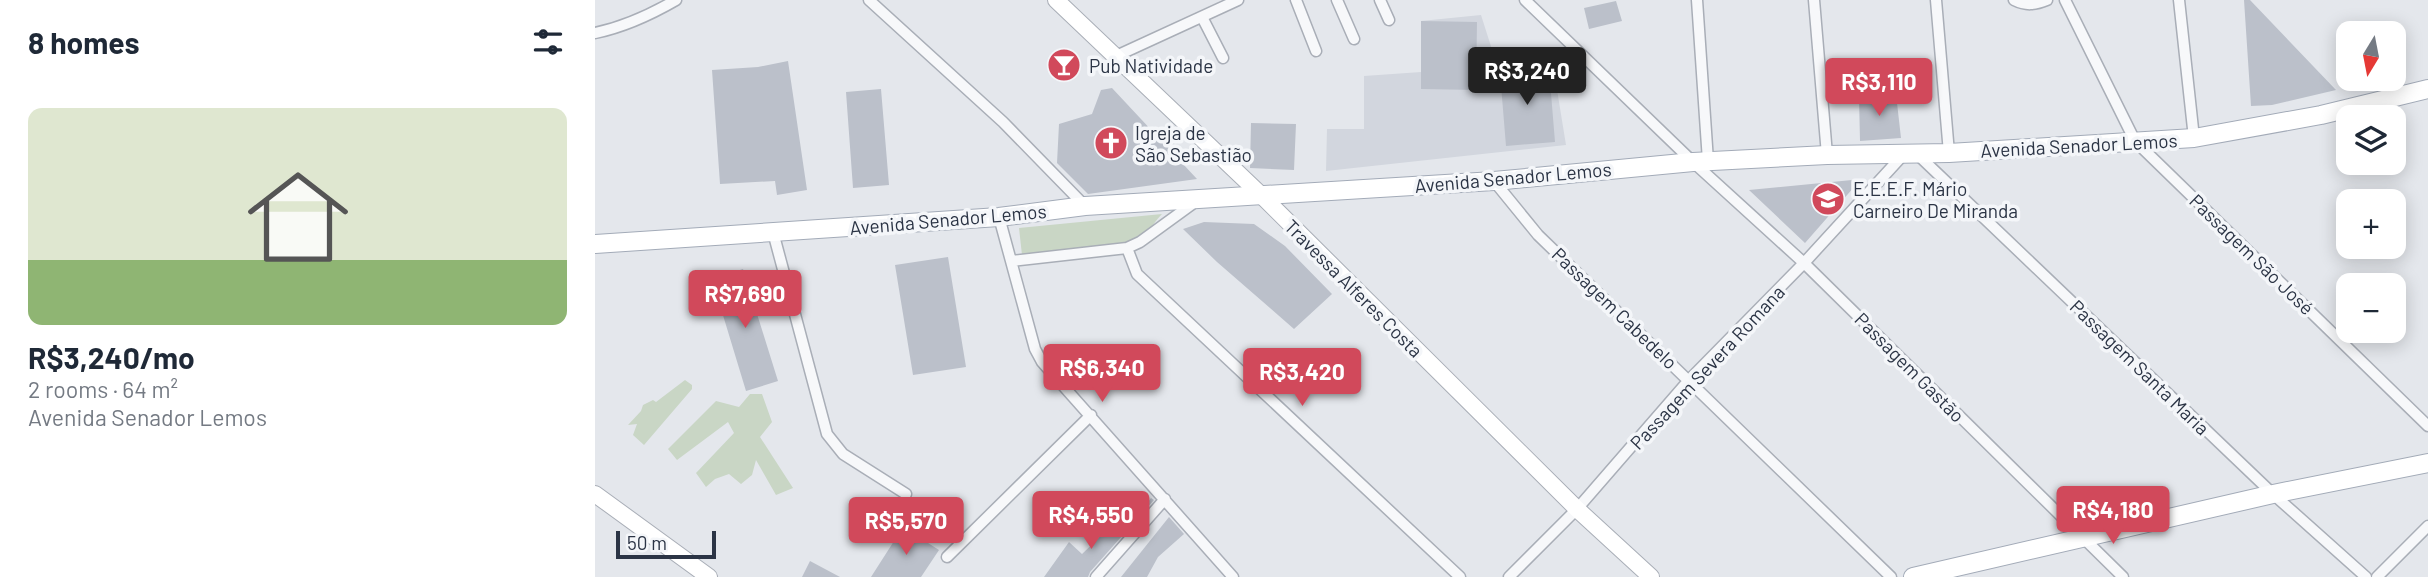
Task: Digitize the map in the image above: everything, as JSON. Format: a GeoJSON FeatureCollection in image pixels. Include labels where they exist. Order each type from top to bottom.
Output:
{"type":"FeatureCollection","features":[{"type":"Feature","properties":{"kind":"main road","name":"Avenida Senador Lemos"},"geometry":{"type":"LineString","coordinates":[[595,244],[999,217],[1085,206],[1494,181],[1701,161],[1949,153],[2194,138],[2321,116],[2428,89]]}},
{"type":"Feature","properties":{"kind":"main road"},"geometry":{"type":"LineString","coordinates":[[1913,577],[2273,494],[2428,463]]}},
{"type":"Feature","properties":{"kind":"street"},"geometry":{"type":"LineString","coordinates":[[595,33],[612,30],[649,15],[675,0]]}},
{"type":"Feature","properties":{"kind":"street"},"geometry":{"type":"LineString","coordinates":[[869,0],[1003,122],[1085,206]]}},
{"type":"Feature","properties":{"kind":"street","name":"Travessa Alferes Costa"},"geometry":{"type":"LineString","coordinates":[[1056,0],[1260,194],[1577,509],[1651,577]]}},
{"type":"Feature","properties":{"kind":"street"},"geometry":{"type":"LineString","coordinates":[[1114,57],[1238,0]]}},
{"type":"Feature","properties":{"kind":"street"},"geometry":{"type":"LineString","coordinates":[[1296,0],[1316,51]]}},
{"type":"Feature","properties":{"kind":"street"},"geometry":{"type":"LineString","coordinates":[[1337,0],[1354,40]]}},
{"type":"Feature","properties":{"kind":"street"},"geometry":{"type":"LineString","coordinates":[[1380,0],[1389,20]]}},
{"type":"Feature","properties":{"kind":"street","name":"Passagem Gastão"},"geometry":{"type":"LineString","coordinates":[[1525,0],[1701,161],[2123,577]]}},
{"type":"Feature","properties":{"kind":"street"},"geometry":{"type":"LineString","coordinates":[[1697,0],[1701,161]]}},
{"type":"Feature","properties":{"kind":"street"},"geometry":{"type":"LineString","coordinates":[[1814,0],[1827,155]]}},
{"type":"Feature","properties":{"kind":"street"},"geometry":{"type":"LineString","coordinates":[[1936,0],[1949,153]]}},
{"type":"Feature","properties":{"kind":"street"},"geometry":{"type":"LineString","coordinates":[[2014,0],[2027,5],[2047,0]]}},
{"type":"Feature","properties":{"kind":"street","name":"Passagem São José"},"geometry":{"type":"LineString","coordinates":[[2065,0],[2136,141],[2428,426]]}},
{"type":"Feature","properties":{"kind":"street"},"geometry":{"type":"LineString","coordinates":[[2179,0],[2194,138]]}},
{"type":"Feature","properties":{"kind":"street"},"geometry":{"type":"LineString","coordinates":[[1202,17],[1223,58]]}},
{"type":"Feature","properties":{"kind":"street","name":"Passagem Severa Romana"},"geometry":{"type":"LineString","coordinates":[[1509,577],[1577,509],[1689,380],[1910,154]]}},
{"type":"Feature","properties":{"kind":"street","name":"Passagem Santa Maria"},"geometry":{"type":"LineString","coordinates":[[1910,154],[2273,494],[2366,577]]}},
{"type":"Feature","properties":{"kind":"street","name":"Passagem Cabedelo"},"geometry":{"type":"LineString","coordinates":[[1494,181],[1538,234],[1891,577]]}},
{"type":"Feature","properties":{"kind":"street"},"geometry":{"type":"LineString","coordinates":[[1011,261],[1127,248],[1140,242],[1198,200]]}},
{"type":"Feature","properties":{"kind":"street"},"geometry":{"type":"LineString","coordinates":[[999,217],[1035,349],[1057,379],[1233,577]]}},
{"type":"Feature","properties":{"kind":"street"},"geometry":{"type":"LineString","coordinates":[[773,232],[827,434],[843,454],[906,494]]}},
{"type":"Feature","properties":{"kind":"street"},"geometry":{"type":"LineString","coordinates":[[1127,248],[1137,274],[1460,577]]}},
{"type":"Feature","properties":{"kind":"street"},"geometry":{"type":"LineString","coordinates":[[947,557],[1091,415]]}},
{"type":"Feature","properties":{"kind":"street"},"geometry":{"type":"LineString","coordinates":[[595,494],[709,577]]}},
{"type":"Feature","properties":{"kind":"street"},"geometry":{"type":"LineString","coordinates":[[1096,577],[1165,499]]}},
{"type":"Feature","properties":{"kind":"street"},"geometry":{"type":"LineString","coordinates":[[2377,577],[2428,526]]}},
{"type":"Feature","properties":{"kind":"shaded area"},"geometry":{"type":"Polygon","coordinates":[[[1481,15],[1496,62],[1552,59],[1566,145],[1326,171],[1327,129],[1364,129],[1364,76],[1421,72],[1421,21],[1481,15]]]}},
{"type":"Feature","properties":{"kind":"green space"},"geometry":{"type":"Polygon","coordinates":[[[1162,214],[1146,233],[1132,240],[1084,250],[1022,255],[1019,228],[1162,214]]]}},
{"type":"Feature","properties":{"kind":"green space"},"geometry":{"type":"Polygon","coordinates":[[[685,380],[692,385],[692,389],[644,445],[633,435],[637,424],[628,425],[643,405],[653,400],[656,402],[685,380]]]}},
{"type":"Feature","properties":{"kind":"green space"},"geometry":{"type":"Polygon","coordinates":[[[750,394],[762,394],[772,422],[760,437],[793,488],[776,495],[756,460],[752,475],[741,484],[729,474],[715,479],[706,487],[696,473],[734,433],[728,422],[677,460],[668,449],[716,401],[739,407],[750,394]]]}},
{"type":"Feature","properties":{"kind":"building"},"geometry":{"type":"Polygon","coordinates":[[[2244,0],[2250,0],[2336,90],[2272,105],[2251,106],[2244,0]]]}},
{"type":"Feature","properties":{"kind":"building"},"geometry":{"type":"Polygon","coordinates":[[[1616,1],[1622,21],[1589,29],[1584,8],[1616,1]]]}},
{"type":"Feature","properties":{"kind":"building"},"geometry":{"type":"Polygon","coordinates":[[[1421,21],[1477,22],[1476,90],[1421,89],[1421,21]]]}},
{"type":"Feature","properties":{"kind":"building"},"geometry":{"type":"Polygon","coordinates":[[[788,61],[807,190],[777,195],[775,181],[720,184],[712,70],[758,67],[788,61]]]}},
{"type":"Feature","properties":{"kind":"building"},"geometry":{"type":"Polygon","coordinates":[[[1549,69],[1555,142],[1506,146],[1500,73],[1549,69]]]}},
{"type":"Feature","properties":{"kind":"building","name":"Igreja de São Sebastião"},"geometry":{"type":"Polygon","coordinates":[[[1112,88],[1197,179],[1088,194],[1057,163],[1059,124],[1092,114],[1101,90],[1112,88]]]}},
{"type":"Feature","properties":{"kind":"building"},"geometry":{"type":"Polygon","coordinates":[[[881,89],[889,185],[853,188],[846,92],[881,89]]]}},
{"type":"Feature","properties":{"kind":"building"},"geometry":{"type":"Polygon","coordinates":[[[1896,94],[1901,138],[1860,141],[1859,97],[1896,94]]]}},
{"type":"Feature","properties":{"kind":"building"},"geometry":{"type":"Polygon","coordinates":[[[1251,123],[1296,124],[1294,170],[1250,168],[1251,123]]]}},
{"type":"Feature","properties":{"kind":"building"},"geometry":{"type":"Polygon","coordinates":[[[1852,180],[1855,186],[1805,243],[1749,190],[1852,180]]]}},
{"type":"Feature","properties":{"kind":"building"},"geometry":{"type":"Polygon","coordinates":[[[1204,222],[1254,224],[1285,246],[1332,294],[1294,329],[1183,229],[1204,222]]]}},
{"type":"Feature","properties":{"kind":"building"},"geometry":{"type":"Polygon","coordinates":[[[948,257],[966,367],[913,375],[895,265],[948,257]]]}},
{"type":"Feature","properties":{"kind":"building"},"geometry":{"type":"Polygon","coordinates":[[[743,269],[778,381],[746,391],[712,279],[743,269]]]}},
{"type":"Feature","properties":{"kind":"building"},"geometry":{"type":"Polygon","coordinates":[[[1151,498],[1154,500],[1088,577],[1044,577],[1069,542],[1082,554],[1111,529],[1124,513],[1132,521],[1151,498]]]}},
{"type":"Feature","properties":{"kind":"building"},"geometry":{"type":"Polygon","coordinates":[[[1169,517],[1184,534],[1158,557],[1147,577],[1121,577],[1169,517]]]}},
{"type":"Feature","properties":{"kind":"building"},"geometry":{"type":"Polygon","coordinates":[[[903,527],[939,550],[921,577],[871,577],[903,527]]]}},
{"type":"Feature","properties":{"kind":"building"},"geometry":{"type":"Polygon","coordinates":[[[810,561],[840,577],[802,577],[810,561]]]}},
{"type":"Feature","properties":{"kind":"place","name":"Pub Natividade"},"geometry":{"type":"Point","coordinates":[1064,65]}},
{"type":"Feature","properties":{"kind":"place","name":"Igreja de São Sebastião"},"geometry":{"type":"Point","coordinates":[1111,143]}},
{"type":"Feature","properties":{"kind":"place","name":"E.E.E.F. Mário Carneiro De Miranda"},"geometry":{"type":"Point","coordinates":[1828,199]}}]}
